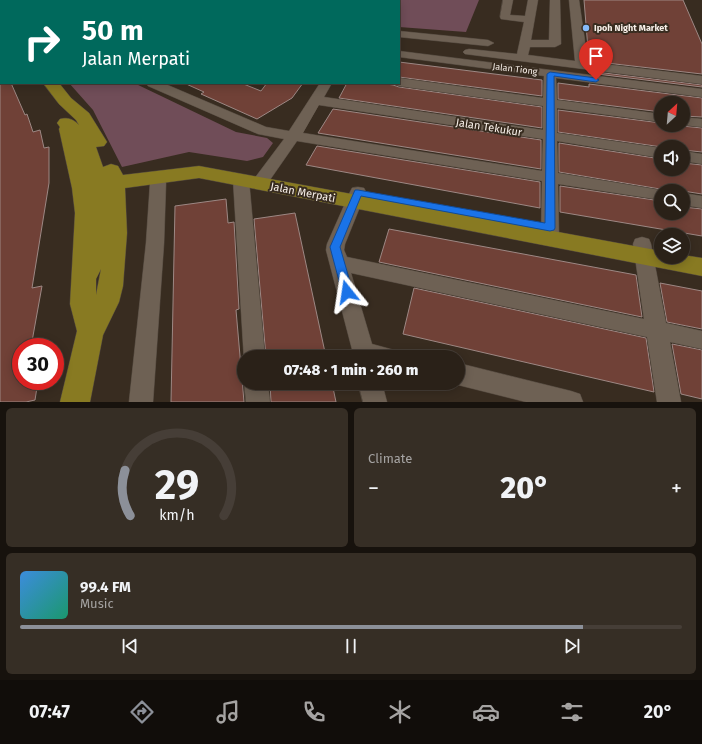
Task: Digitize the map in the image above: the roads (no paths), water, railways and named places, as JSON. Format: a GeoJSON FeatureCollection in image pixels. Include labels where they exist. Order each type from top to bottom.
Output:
{"type":"FeatureCollection","features":[{"type":"Feature","properties":{"kind":"main road"},"geometry":{"type":"LineString","coordinates":[[52,84],[65,101],[83,117],[99,142],[111,180],[116,226],[114,258],[108,299],[90,332],[75,402]]}},
{"type":"Feature","properties":{"kind":"main road"},"geometry":{"type":"LineString","coordinates":[[65,101],[66,123],[82,188],[86,213],[83,304],[90,332]]}},
{"type":"Feature","properties":{"kind":"main road"},"geometry":{"type":"LineString","coordinates":[[66,123],[81,136],[90,155],[96,177],[99,181],[111,180]]}},
{"type":"Feature","properties":{"kind":"main road","name":"Jalan Merpati"},"geometry":{"type":"LineString","coordinates":[[111,180],[183,164],[207,165],[250,179]]}},
{"type":"Feature","properties":{"kind":"main road","name":"Jalan Merpati"},"geometry":{"type":"LineString","coordinates":[[111,180],[194,172],[250,179],[550,233],[649,249],[702,267]]}},
{"type":"Feature","properties":{"kind":"main road"},"geometry":{"type":"LineString","coordinates":[[116,226],[128,199],[143,189],[158,183],[201,178],[250,179]]}},
{"type":"Feature","properties":{"kind":"main road"},"geometry":{"type":"LineString","coordinates":[[83,281],[96,257],[101,237],[100,204],[97,191],[111,180]]}},
{"type":"Feature","properties":{"kind":"main road"},"geometry":{"type":"LineString","coordinates":[[690,253],[702,255]]}},
{"type":"Feature","properties":{"kind":"street"},"geometry":{"type":"LineString","coordinates":[[508,0],[505,17],[529,20]]}},
{"type":"Feature","properties":{"kind":"street"},"geometry":{"type":"LineString","coordinates":[[522,58],[533,0]]}},
{"type":"Feature","properties":{"kind":"street"},"geometry":{"type":"LineString","coordinates":[[525,43],[555,44],[555,0]]}},
{"type":"Feature","properties":{"kind":"street"},"geometry":{"type":"LineString","coordinates":[[574,0],[581,62],[587,66]]}},
{"type":"Feature","properties":{"kind":"street"},"geometry":{"type":"LineString","coordinates":[[400,34],[496,44],[503,48],[501,55]]}},
{"type":"Feature","properties":{"kind":"street"},"geometry":{"type":"LineString","coordinates":[[400,44],[702,80]]}},
{"type":"Feature","properties":{"kind":"street","name":"Jalan Tiong"},"geometry":{"type":"LineString","coordinates":[[400,54],[702,93]]}},
{"type":"Feature","properties":{"kind":"street"},"geometry":{"type":"LineString","coordinates":[[550,74],[550,233]]}},
{"type":"Feature","properties":{"kind":"street"},"geometry":{"type":"LineString","coordinates":[[400,82],[654,117]]}},
{"type":"Feature","properties":{"kind":"street"},"geometry":{"type":"LineString","coordinates":[[154,84],[260,130],[654,194]]}},
{"type":"Feature","properties":{"kind":"street"},"geometry":{"type":"LineString","coordinates":[[254,350],[250,179],[294,135],[325,84]]}},
{"type":"Feature","properties":{"kind":"street","name":"Jalan Tekukur"},"geometry":{"type":"LineString","coordinates":[[316,100],[654,152]]}},
{"type":"Feature","properties":{"kind":"street"},"geometry":{"type":"LineString","coordinates":[[690,122],[702,123]]}},
{"type":"Feature","properties":{"kind":"street"},"geometry":{"type":"LineString","coordinates":[[690,157],[702,159]]}},
{"type":"Feature","properties":{"kind":"street"},"geometry":{"type":"LineString","coordinates":[[140,402],[155,243],[158,183]]}},
{"type":"Feature","properties":{"kind":"street"},"geometry":{"type":"LineString","coordinates":[[356,197],[335,247],[363,350]]}},
{"type":"Feature","properties":{"kind":"street"},"geometry":{"type":"LineString","coordinates":[[690,199],[702,202]]}},
{"type":"Feature","properties":{"kind":"street"},"geometry":{"type":"LineString","coordinates":[[649,249],[657,331],[669,402]]}},
{"type":"Feature","properties":{"kind":"street"},"geometry":{"type":"LineString","coordinates":[[339,263],[702,340]]}},
{"type":"Feature","properties":{"kind":"street"},"geometry":{"type":"LineString","coordinates":[[465,376],[571,402]]}},
{"type":"Feature","properties":{"kind":"street"},"geometry":{"type":"LineString","coordinates":[[257,390],[258,402]]}},
{"type":"Feature","properties":{"kind":"street"},"geometry":{"type":"LineString","coordinates":[[372,390],[375,402]]}},
{"type":"Feature","properties":{"kind":"place","name":"Ipoh Night Market"},"geometry":{"type":"Point","coordinates":[586,28]}}]}
